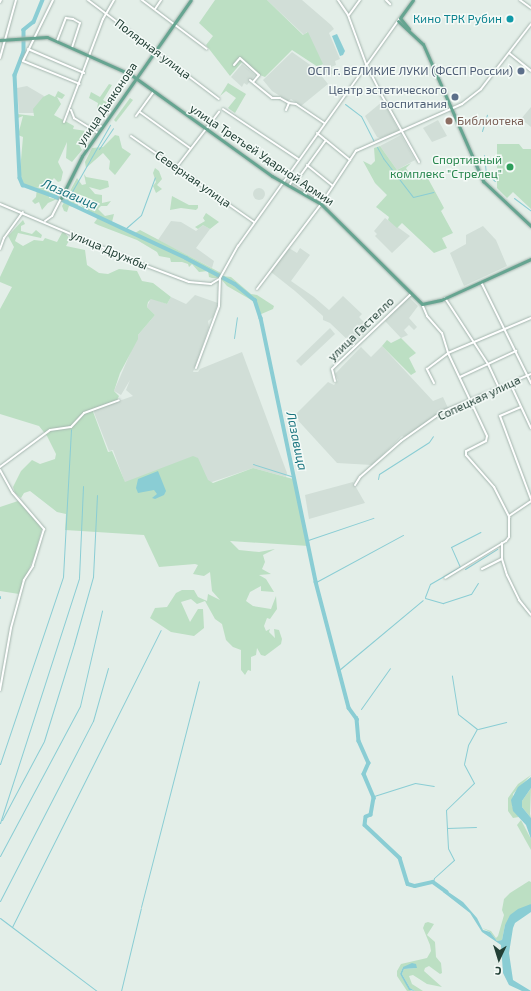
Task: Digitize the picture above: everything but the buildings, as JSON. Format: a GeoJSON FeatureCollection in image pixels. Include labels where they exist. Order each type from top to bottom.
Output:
{"type":"FeatureCollection","features":[{"type":"Feature","properties":{"kind":"main road","name":"улица Дьяконова"},"geometry":{"type":"LineString","coordinates":[[60,200],[82,156],[191,0]]}},
{"type":"Feature","properties":{"kind":"main road"},"geometry":{"type":"LineString","coordinates":[[413,0],[399,20],[407,23],[410,29],[423,44],[483,181],[531,226]]}},
{"type":"Feature","properties":{"kind":"main road","name":"улица Третьей Ударной Армии"},"geometry":{"type":"LineString","coordinates":[[0,40],[47,37],[136,78],[282,182],[321,204],[422,304]]}},
{"type":"Feature","properties":{"kind":"main road"},"geometry":{"type":"LineString","coordinates":[[422,304],[431,304],[531,259]]}},
{"type":"Feature","properties":{"kind":"street"},"geometry":{"type":"LineString","coordinates":[[0,58],[7,39],[16,0]]}},
{"type":"Feature","properties":{"kind":"street"},"geometry":{"type":"LineString","coordinates":[[53,0],[32,38],[23,61],[80,84]]}},
{"type":"Feature","properties":{"kind":"street","name":"Полярная улица"},"geometry":{"type":"LineString","coordinates":[[88,0],[219,99]]}},
{"type":"Feature","properties":{"kind":"street"},"geometry":{"type":"LineString","coordinates":[[64,122],[71,109],[89,56],[106,13],[114,0]]}},
{"type":"Feature","properties":{"kind":"street"},"geometry":{"type":"LineString","coordinates":[[142,0],[207,49]]}},
{"type":"Feature","properties":{"kind":"street"},"geometry":{"type":"LineString","coordinates":[[155,9],[161,0]]}},
{"type":"Feature","properties":{"kind":"street"},"geometry":{"type":"LineString","coordinates":[[338,0],[348,15],[366,64],[419,162]]}},
{"type":"Feature","properties":{"kind":"street"},"geometry":{"type":"LineString","coordinates":[[348,15],[360,0]]}},
{"type":"Feature","properties":{"kind":"street"},"geometry":{"type":"LineString","coordinates":[[386,0],[390,4]]}},
{"type":"Feature","properties":{"kind":"street"},"geometry":{"type":"LineString","coordinates":[[520,0],[531,8]]}},
{"type":"Feature","properties":{"kind":"street"},"geometry":{"type":"LineString","coordinates":[[56,41],[66,18],[73,19],[80,23],[72,48]]}},
{"type":"Feature","properties":{"kind":"street"},"geometry":{"type":"LineString","coordinates":[[196,368],[219,306],[220,278],[254,222],[399,20]]}},
{"type":"Feature","properties":{"kind":"street"},"geometry":{"type":"LineString","coordinates":[[257,289],[321,204],[356,151],[452,110],[481,89],[531,24]]}},
{"type":"Feature","properties":{"kind":"street"},"geometry":{"type":"LineString","coordinates":[[28,49],[84,73]]}},
{"type":"Feature","properties":{"kind":"street"},"geometry":{"type":"LineString","coordinates":[[509,53],[531,71]]}},
{"type":"Feature","properties":{"kind":"street"},"geometry":{"type":"LineString","coordinates":[[234,65],[240,58],[259,75],[253,82]]}},
{"type":"Feature","properties":{"kind":"street"},"geometry":{"type":"LineString","coordinates":[[250,80],[272,98],[280,98],[289,103],[296,104],[324,123]]}},
{"type":"Feature","properties":{"kind":"street"},"geometry":{"type":"LineString","coordinates":[[136,116],[154,91]]}},
{"type":"Feature","properties":{"kind":"street"},"geometry":{"type":"LineString","coordinates":[[286,110],[289,103]]}},
{"type":"Feature","properties":{"kind":"street"},"geometry":{"type":"LineString","coordinates":[[71,109],[74,118],[98,133]]}},
{"type":"Feature","properties":{"kind":"street"},"geometry":{"type":"LineString","coordinates":[[223,110],[248,128],[249,126],[298,159]]}},
{"type":"Feature","properties":{"kind":"street"},"geometry":{"type":"LineString","coordinates":[[140,112],[190,148]]}},
{"type":"Feature","properties":{"kind":"street"},"geometry":{"type":"LineString","coordinates":[[176,168],[219,112]]}},
{"type":"Feature","properties":{"kind":"street"},"geometry":{"type":"LineString","coordinates":[[94,122],[102,127]]}},
{"type":"Feature","properties":{"kind":"street"},"geometry":{"type":"LineString","coordinates":[[317,133],[350,160]]}},
{"type":"Feature","properties":{"kind":"street","name":"Северная улица"},"geometry":{"type":"LineString","coordinates":[[131,136],[254,222]]}},
{"type":"Feature","properties":{"kind":"street"},"geometry":{"type":"LineString","coordinates":[[300,176],[326,140]]}},
{"type":"Feature","properties":{"kind":"street"},"geometry":{"type":"LineString","coordinates":[[307,165],[333,186]]}},
{"type":"Feature","properties":{"kind":"street","name":"улица Дьяконова"},"geometry":{"type":"LineString","coordinates":[[44,221],[52,216],[60,200]]}},
{"type":"Feature","properties":{"kind":"street","name":"улица Дружбы"},"geometry":{"type":"LineString","coordinates":[[0,204],[44,221],[144,266],[189,282],[211,284],[220,278]]}},
{"type":"Feature","properties":{"kind":"street"},"geometry":{"type":"LineString","coordinates":[[0,249],[4,238],[23,212]]}},
{"type":"Feature","properties":{"kind":"street"},"geometry":{"type":"LineString","coordinates":[[481,282],[531,383]]}},
{"type":"Feature","properties":{"kind":"street","name":"улица Гастелло"},"geometry":{"type":"LineString","coordinates":[[335,381],[332,369],[411,294]]}},
{"type":"Feature","properties":{"kind":"street"},"geometry":{"type":"LineString","coordinates":[[445,298],[472,342],[488,364],[499,388]]}},
{"type":"Feature","properties":{"kind":"street","name":"улица Третьей Ударной Армии"},"geometry":{"type":"LineString","coordinates":[[422,304],[427,316],[442,333],[448,353],[487,436],[486,441],[466,451],[466,455],[494,487],[509,516]]}},
{"type":"Feature","properties":{"kind":"street"},"geometry":{"type":"LineString","coordinates":[[434,383],[427,369],[448,353],[531,318]]}},
{"type":"Feature","properties":{"kind":"street"},"geometry":{"type":"LineString","coordinates":[[460,377],[516,351]]}},
{"type":"Feature","properties":{"kind":"street","name":"Сопецкая улица"},"geometry":{"type":"LineString","coordinates":[[355,485],[366,471],[413,432],[442,412],[471,401],[531,374]]}},
{"type":"Feature","properties":{"kind":"street"},"geometry":{"type":"LineString","coordinates":[[510,383],[531,428]]}},
{"type":"Feature","properties":{"kind":"street"},"geometry":{"type":"LineString","coordinates":[[0,467],[42,434],[50,430],[71,426],[90,410],[119,400]]}},
{"type":"Feature","properties":{"kind":"street"},"geometry":{"type":"LineString","coordinates":[[445,578],[502,543],[509,537],[509,516],[531,500],[500,416],[521,407]]}},
{"type":"Feature","properties":{"kind":"street"},"geometry":{"type":"LineString","coordinates":[[0,470],[13,493],[44,529],[33,566],[24,580],[11,628],[0,690]]}},
{"type":"Feature","properties":{"kind":"street"},"geometry":{"type":"LineString","coordinates":[[502,543],[502,559],[519,600],[531,614]]}},
{"type":"Feature","properties":{"kind":"street"},"geometry":{"type":"LineString","coordinates":[[482,569],[502,559]]}},
{"type":"Feature","properties":{"kind":"shaded area"},"geometry":{"type":"Polygon","coordinates":[[[267,0],[302,0],[331,25],[334,29],[329,33],[340,59],[335,61],[336,65],[331,67],[334,73],[328,76],[307,32],[304,35],[267,0]]]}},
{"type":"Feature","properties":{"kind":"shaded area"},"geometry":{"type":"Polygon","coordinates":[[[292,52],[316,69],[328,84],[301,106],[291,99],[288,101],[272,91],[263,80],[292,52]]]}},
{"type":"Feature","properties":{"kind":"shaded area"},"geometry":{"type":"Polygon","coordinates":[[[242,64],[255,75],[247,85],[244,83],[242,87],[231,77],[242,64]]]}},
{"type":"Feature","properties":{"kind":"shaded area"},"geometry":{"type":"Polygon","coordinates":[[[27,86],[44,96],[38,113],[19,113],[17,88],[27,86]]]}},
{"type":"Feature","properties":{"kind":"shaded area"},"geometry":{"type":"Polygon","coordinates":[[[383,101],[399,131],[380,138],[377,137],[365,116],[383,101]]]}},
{"type":"Feature","properties":{"kind":"shaded area"},"geometry":{"type":"Polygon","coordinates":[[[531,107],[531,127],[521,119],[531,107]]]}},
{"type":"Feature","properties":{"kind":"shaded area"},"geometry":{"type":"Polygon","coordinates":[[[438,120],[447,136],[432,142],[423,128],[438,120]]]}},
{"type":"Feature","properties":{"kind":"shaded area"},"geometry":{"type":"Polygon","coordinates":[[[401,135],[415,160],[397,170],[380,146],[401,135]]]}},
{"type":"Feature","properties":{"kind":"shaded area"},"geometry":{"type":"Polygon","coordinates":[[[261,188],[264,189],[264,199],[257,200],[254,199],[253,192],[254,189],[261,188]]]}},
{"type":"Feature","properties":{"kind":"shaded area"},"geometry":{"type":"Polygon","coordinates":[[[385,218],[410,236],[392,253],[375,236],[377,234],[374,231],[385,218]]]}},
{"type":"Feature","properties":{"kind":"shaded area"},"geometry":{"type":"Polygon","coordinates":[[[171,221],[181,222],[196,231],[203,225],[210,229],[196,248],[214,261],[212,268],[158,240],[171,221]]]}},
{"type":"Feature","properties":{"kind":"shaded area"},"geometry":{"type":"Polygon","coordinates":[[[483,226],[496,240],[507,266],[464,286],[450,253],[466,244],[466,235],[483,226]]]}},
{"type":"Feature","properties":{"kind":"shaded area"},"geometry":{"type":"Polygon","coordinates":[[[289,248],[297,253],[300,248],[310,255],[291,281],[314,297],[329,310],[343,296],[362,314],[359,317],[370,328],[353,345],[330,323],[323,320],[323,316],[295,291],[271,272],[289,248]]]}},
{"type":"Feature","properties":{"kind":"shaded area"},"geometry":{"type":"Polygon","coordinates":[[[195,295],[218,303],[213,317],[208,321],[209,327],[193,372],[198,372],[200,369],[242,352],[287,473],[286,477],[253,468],[212,482],[128,491],[113,450],[109,451],[93,410],[133,396],[126,390],[130,380],[121,395],[114,391],[138,335],[155,315],[147,307],[151,298],[167,304],[171,297],[186,304],[195,295]]]}},
{"type":"Feature","properties":{"kind":"shaded area"},"geometry":{"type":"Polygon","coordinates":[[[409,297],[418,306],[409,318],[417,327],[414,330],[409,325],[404,330],[408,335],[401,338],[385,321],[409,297]]]}},
{"type":"Feature","properties":{"kind":"shaded area"},"geometry":{"type":"Polygon","coordinates":[[[330,328],[335,334],[301,366],[296,361],[330,328]]]}},
{"type":"Feature","properties":{"kind":"shaded area"},"geometry":{"type":"Polygon","coordinates":[[[382,346],[433,401],[443,397],[448,408],[404,437],[402,436],[372,465],[337,463],[294,416],[328,382],[334,385],[338,380],[335,374],[361,347],[371,357],[382,346]]]}},
{"type":"Feature","properties":{"kind":"shaded area"},"geometry":{"type":"Polygon","coordinates":[[[353,482],[365,503],[309,519],[305,495],[353,482]]]}},
{"type":"Feature","properties":{"kind":"green space"},"geometry":{"type":"Polygon","coordinates":[[[215,0],[267,0],[303,35],[308,32],[323,64],[318,67],[292,50],[265,77],[257,74],[242,62],[230,76],[206,45],[213,36],[199,23],[215,0]]]}},
{"type":"Feature","properties":{"kind":"green space"},"geometry":{"type":"Polygon","coordinates":[[[228,83],[246,94],[235,113],[228,108],[236,98],[226,91],[220,96],[228,83]]]}},
{"type":"Feature","properties":{"kind":"green space"},"geometry":{"type":"Polygon","coordinates":[[[109,84],[112,85],[103,100],[111,105],[105,113],[97,109],[98,103],[89,98],[91,92],[100,97],[109,84]]]}},
{"type":"Feature","properties":{"kind":"green space"},"geometry":{"type":"Polygon","coordinates":[[[58,91],[65,95],[62,99],[57,97],[61,104],[54,115],[74,126],[73,129],[86,131],[90,135],[84,143],[77,141],[82,150],[72,162],[66,158],[67,142],[58,162],[63,172],[61,181],[58,182],[54,178],[47,186],[36,188],[23,184],[20,171],[23,137],[18,135],[23,116],[18,118],[17,114],[34,116],[33,109],[43,97],[49,94],[55,97],[58,91]]]}},
{"type":"Feature","properties":{"kind":"green space"},"geometry":{"type":"Polygon","coordinates":[[[130,98],[133,100],[116,122],[114,120],[130,98]]]}},
{"type":"Feature","properties":{"kind":"green space"},"geometry":{"type":"Polygon","coordinates":[[[115,135],[119,136],[122,148],[131,154],[115,175],[109,169],[110,161],[103,153],[86,168],[85,162],[92,148],[103,147],[115,135]]]}},
{"type":"Feature","properties":{"kind":"green space","name":"Спортивный комплекс \"Стрелец\""},"geometry":{"type":"Polygon","coordinates":[[[497,144],[519,144],[523,149],[531,149],[531,209],[513,192],[507,198],[497,188],[497,144]]]}},
{"type":"Feature","properties":{"kind":"green space"},"geometry":{"type":"Polygon","coordinates":[[[380,146],[397,170],[411,163],[406,168],[413,180],[425,173],[444,208],[441,211],[453,233],[442,238],[447,248],[434,253],[402,223],[397,228],[388,220],[389,217],[376,207],[387,195],[375,183],[363,161],[371,165],[375,161],[374,148],[380,146]]]}},
{"type":"Feature","properties":{"kind":"green space"},"geometry":{"type":"Polygon","coordinates":[[[155,168],[159,171],[162,179],[157,185],[162,189],[156,193],[153,186],[156,182],[153,173],[155,168]]]}},
{"type":"Feature","properties":{"kind":"green space"},"geometry":{"type":"Polygon","coordinates":[[[84,174],[86,177],[108,181],[109,187],[100,190],[89,187],[95,194],[102,195],[102,203],[111,201],[107,206],[101,206],[98,209],[105,216],[114,214],[112,222],[135,233],[140,230],[221,273],[219,278],[209,277],[208,271],[199,272],[192,264],[189,267],[188,264],[182,262],[171,262],[170,258],[159,256],[157,252],[137,240],[94,223],[97,219],[95,214],[83,208],[77,199],[74,203],[78,204],[77,208],[69,206],[67,212],[64,211],[62,206],[77,178],[82,185],[86,184],[84,174]]]}},
{"type":"Feature","properties":{"kind":"green space"},"geometry":{"type":"Polygon","coordinates":[[[44,187],[56,191],[58,196],[50,194],[49,198],[57,199],[48,203],[42,210],[39,202],[35,204],[32,201],[36,197],[37,188],[44,187]]]}},
{"type":"Feature","properties":{"kind":"green space"},"geometry":{"type":"Polygon","coordinates":[[[172,196],[189,205],[198,205],[198,208],[196,210],[181,208],[170,210],[172,196]]]}},
{"type":"Feature","properties":{"kind":"green space"},"geometry":{"type":"Polygon","coordinates":[[[206,213],[219,222],[210,229],[203,225],[198,229],[195,227],[205,221],[203,218],[206,213]]]}},
{"type":"Feature","properties":{"kind":"green space"},"geometry":{"type":"Polygon","coordinates":[[[23,220],[25,224],[21,226],[21,231],[32,234],[36,230],[42,235],[41,238],[18,233],[15,241],[23,246],[34,240],[43,241],[45,238],[57,242],[63,231],[70,239],[66,246],[85,250],[87,265],[99,273],[108,274],[119,269],[137,271],[142,281],[153,283],[171,297],[167,304],[151,299],[148,302],[147,307],[155,315],[138,335],[138,339],[120,373],[114,391],[119,396],[117,400],[92,409],[108,452],[112,451],[125,482],[193,456],[198,458],[208,480],[213,483],[253,468],[293,479],[309,546],[230,541],[239,550],[259,552],[275,549],[263,555],[265,562],[262,569],[271,574],[259,575],[266,579],[274,592],[261,591],[261,586],[250,592],[246,601],[253,606],[271,609],[276,596],[277,609],[270,619],[267,618],[264,626],[266,631],[270,629],[269,632],[275,638],[274,629],[279,630],[282,639],[281,644],[265,656],[261,655],[257,648],[256,655],[251,657],[251,671],[248,670],[245,675],[241,670],[241,650],[233,647],[226,640],[222,624],[215,619],[205,601],[197,604],[191,599],[181,602],[190,622],[198,609],[203,609],[204,628],[194,636],[171,632],[150,618],[155,608],[167,607],[176,593],[182,590],[194,590],[198,597],[207,601],[208,594],[220,600],[212,591],[210,572],[204,576],[193,574],[198,565],[195,564],[159,567],[144,535],[65,530],[66,514],[57,512],[30,491],[24,493],[21,498],[15,493],[13,487],[21,471],[32,460],[40,464],[55,459],[56,454],[47,436],[39,426],[0,414],[0,309],[12,287],[0,282],[0,277],[14,247],[8,236],[23,220]]]}},
{"type":"Feature","properties":{"kind":"green space"},"geometry":{"type":"Polygon","coordinates":[[[223,276],[231,277],[251,294],[257,295],[274,306],[273,309],[259,315],[253,301],[227,286],[221,279],[223,276]]]}},
{"type":"Feature","properties":{"kind":"green space"},"geometry":{"type":"Polygon","coordinates":[[[401,338],[416,353],[409,358],[416,372],[411,375],[382,346],[387,340],[391,343],[401,338]]]}},
{"type":"Feature","properties":{"kind":"green space"},"geometry":{"type":"Polygon","coordinates":[[[18,501],[42,528],[36,552],[19,594],[0,591],[0,507],[18,501]]]}},
{"type":"Feature","properties":{"kind":"green space"},"geometry":{"type":"Polygon","coordinates":[[[531,775],[513,794],[512,806],[519,817],[513,818],[508,811],[508,798],[518,784],[531,775]]]}},
{"type":"Feature","properties":{"kind":"green space"},"geometry":{"type":"Polygon","coordinates":[[[531,788],[531,818],[522,807],[522,801],[531,788]]]}},
{"type":"Feature","properties":{"kind":"green space"},"geometry":{"type":"Polygon","coordinates":[[[521,820],[531,839],[531,850],[517,825],[521,820]]]}},
{"type":"Feature","properties":{"kind":"green space"},"geometry":{"type":"Polygon","coordinates":[[[529,881],[531,882],[531,904],[505,925],[502,940],[497,941],[490,932],[482,928],[491,931],[496,938],[498,936],[504,915],[502,910],[504,899],[510,893],[529,881]]]}},
{"type":"Feature","properties":{"kind":"green space"},"geometry":{"type":"Polygon","coordinates":[[[428,922],[434,924],[427,935],[435,942],[436,957],[441,963],[442,973],[440,974],[429,966],[425,968],[424,971],[442,987],[427,984],[413,975],[409,976],[412,984],[423,991],[415,991],[410,988],[402,974],[404,969],[417,968],[403,967],[400,974],[411,991],[407,991],[397,976],[397,971],[401,964],[427,958],[431,951],[423,928],[425,923],[428,922]]]}},
{"type":"Feature","properties":{"kind":"water"},"geometry":{"type":"Polygon","coordinates":[[[337,34],[345,51],[343,55],[340,56],[332,36],[337,34]]]}},
{"type":"Feature","properties":{"kind":"water"},"geometry":{"type":"Polygon","coordinates":[[[158,471],[166,491],[164,495],[155,499],[152,498],[157,494],[154,490],[138,493],[136,488],[138,479],[158,471]]]}},
{"type":"Feature","properties":{"kind":"water"},"geometry":{"type":"Polygon","coordinates":[[[531,777],[531,788],[522,801],[522,807],[531,818],[531,839],[526,825],[513,811],[511,800],[518,787],[531,777]]]}},
{"type":"Feature","properties":{"kind":"water"},"geometry":{"type":"Polygon","coordinates":[[[444,889],[463,902],[477,918],[483,930],[490,932],[497,941],[502,940],[505,925],[510,915],[518,909],[531,904],[531,912],[515,923],[509,953],[513,980],[531,991],[522,991],[509,985],[503,973],[501,945],[482,932],[470,913],[443,892],[444,889]]]}},
{"type":"Feature","properties":{"kind":"water"},"geometry":{"type":"Polygon","coordinates":[[[412,963],[416,964],[417,968],[404,969],[402,974],[410,988],[415,991],[409,990],[400,974],[403,967],[412,963]]]}},
{"type":"Feature","properties":{"kind":"waterway","name":"Лазавица"},"geometry":{"type":"LineString","coordinates":[[43,0],[34,22],[24,30],[24,52],[15,75],[20,178],[23,185],[56,197],[186,258],[235,284],[255,300],[261,318],[316,582],[349,708],[357,719],[359,741],[369,763],[364,774],[374,798],[371,815],[366,817],[365,825],[400,858],[408,884],[415,886],[433,882],[447,892]]}},
{"type":"Feature","properties":{"kind":"waterway"},"geometry":{"type":"LineString","coordinates":[[345,104],[361,116],[374,141]]}},
{"type":"Feature","properties":{"kind":"waterway"},"geometry":{"type":"LineString","coordinates":[[482,131],[487,115]]}},
{"type":"Feature","properties":{"kind":"waterway"},"geometry":{"type":"LineString","coordinates":[[66,202],[110,125]]}},
{"type":"Feature","properties":{"kind":"waterway"},"geometry":{"type":"LineString","coordinates":[[99,149],[113,128]]}},
{"type":"Feature","properties":{"kind":"waterway"},"geometry":{"type":"LineString","coordinates":[[377,147],[383,158],[413,197],[433,192]]}},
{"type":"Feature","properties":{"kind":"waterway"},"geometry":{"type":"LineString","coordinates":[[484,155],[486,173],[495,181]]}},
{"type":"Feature","properties":{"kind":"waterway"},"geometry":{"type":"LineString","coordinates":[[125,229],[141,215],[155,177]]}},
{"type":"Feature","properties":{"kind":"waterway"},"geometry":{"type":"LineString","coordinates":[[514,198],[531,211]]}},
{"type":"Feature","properties":{"kind":"waterway"},"geometry":{"type":"LineString","coordinates":[[234,338],[237,317]]}},
{"type":"Feature","properties":{"kind":"waterway"},"geometry":{"type":"LineString","coordinates":[[0,764],[63,577],[71,429]]}},
{"type":"Feature","properties":{"kind":"waterway"},"geometry":{"type":"LineString","coordinates":[[378,479],[379,474],[429,442],[433,436]]}},
{"type":"Feature","properties":{"kind":"waterway"},"geometry":{"type":"LineString","coordinates":[[253,464],[294,477]]}},
{"type":"Feature","properties":{"kind":"waterway"},"geometry":{"type":"LineString","coordinates":[[0,823],[79,578],[83,486]]}},
{"type":"Feature","properties":{"kind":"waterway"},"geometry":{"type":"LineString","coordinates":[[2,820],[44,741],[74,644],[93,577],[97,495]]}},
{"type":"Feature","properties":{"kind":"waterway"},"geometry":{"type":"LineString","coordinates":[[308,540],[373,518]]}},
{"type":"Feature","properties":{"kind":"waterway"},"geometry":{"type":"LineString","coordinates":[[425,597],[430,584],[460,567],[451,547],[480,532]]}},
{"type":"Feature","properties":{"kind":"waterway"},"geometry":{"type":"LineString","coordinates":[[316,582],[403,535]]}},
{"type":"Feature","properties":{"kind":"waterway"},"geometry":{"type":"LineString","coordinates":[[465,569],[497,549]]}},
{"type":"Feature","properties":{"kind":"waterway"},"geometry":{"type":"LineString","coordinates":[[425,598],[443,603],[471,594],[478,583]]}},
{"type":"Feature","properties":{"kind":"waterway"},"geometry":{"type":"LineString","coordinates":[[339,670],[423,600]]}},
{"type":"Feature","properties":{"kind":"waterway"},"geometry":{"type":"LineString","coordinates":[[0,856],[80,706],[102,611]]}},
{"type":"Feature","properties":{"kind":"waterway"},"geometry":{"type":"LineString","coordinates":[[12,927],[161,630]]}},
{"type":"Feature","properties":{"kind":"waterway"},"geometry":{"type":"LineString","coordinates":[[0,901],[93,721],[108,668]]}},
{"type":"Feature","properties":{"kind":"waterway"},"geometry":{"type":"LineString","coordinates":[[361,709],[390,668]]}},
{"type":"Feature","properties":{"kind":"waterway"},"geometry":{"type":"LineString","coordinates":[[433,882],[434,878],[454,860],[448,848],[446,810],[474,783],[464,764],[468,745],[477,729],[458,714],[452,675]]}},
{"type":"Feature","properties":{"kind":"waterway"},"geometry":{"type":"LineString","coordinates":[[141,907],[199,681]]}},
{"type":"Feature","properties":{"kind":"waterway"},"geometry":{"type":"LineString","coordinates":[[478,729],[506,722]]}},
{"type":"Feature","properties":{"kind":"waterway"},"geometry":{"type":"LineString","coordinates":[[374,796],[415,783],[434,786]]}},
{"type":"Feature","properties":{"kind":"waterway"},"geometry":{"type":"LineString","coordinates":[[447,828],[476,827]]}},
{"type":"Feature","properties":{"kind":"waterway"},"geometry":{"type":"LineString","coordinates":[[121,991],[141,908]]}},
{"type":"Feature","properties":{"kind":"waterway"},"geometry":{"type":"LineString","coordinates":[[0,918],[97,991]]}},
{"type":"Feature","properties":{"kind":"place","name":"Кино ТРК Рубин"},"geometry":{"type":"Point","coordinates":[510,19]}},
{"type":"Feature","properties":{"kind":"place","name":"ОСП г. ВЕЛИКИЕ ЛУКИ (ФССП России)"},"geometry":{"type":"Point","coordinates":[521,71]}},
{"type":"Feature","properties":{"kind":"place","name":"Центр эстетического воспитания"},"geometry":{"type":"Point","coordinates":[455,97]}},
{"type":"Feature","properties":{"kind":"place","name":"Библиотека"},"geometry":{"type":"Point","coordinates":[449,121]}},
{"type":"Feature","properties":{"kind":"place","name":"Спортивный комплекс \"Стрелец\""},"geometry":{"type":"Point","coordinates":[510,167]}}]}
